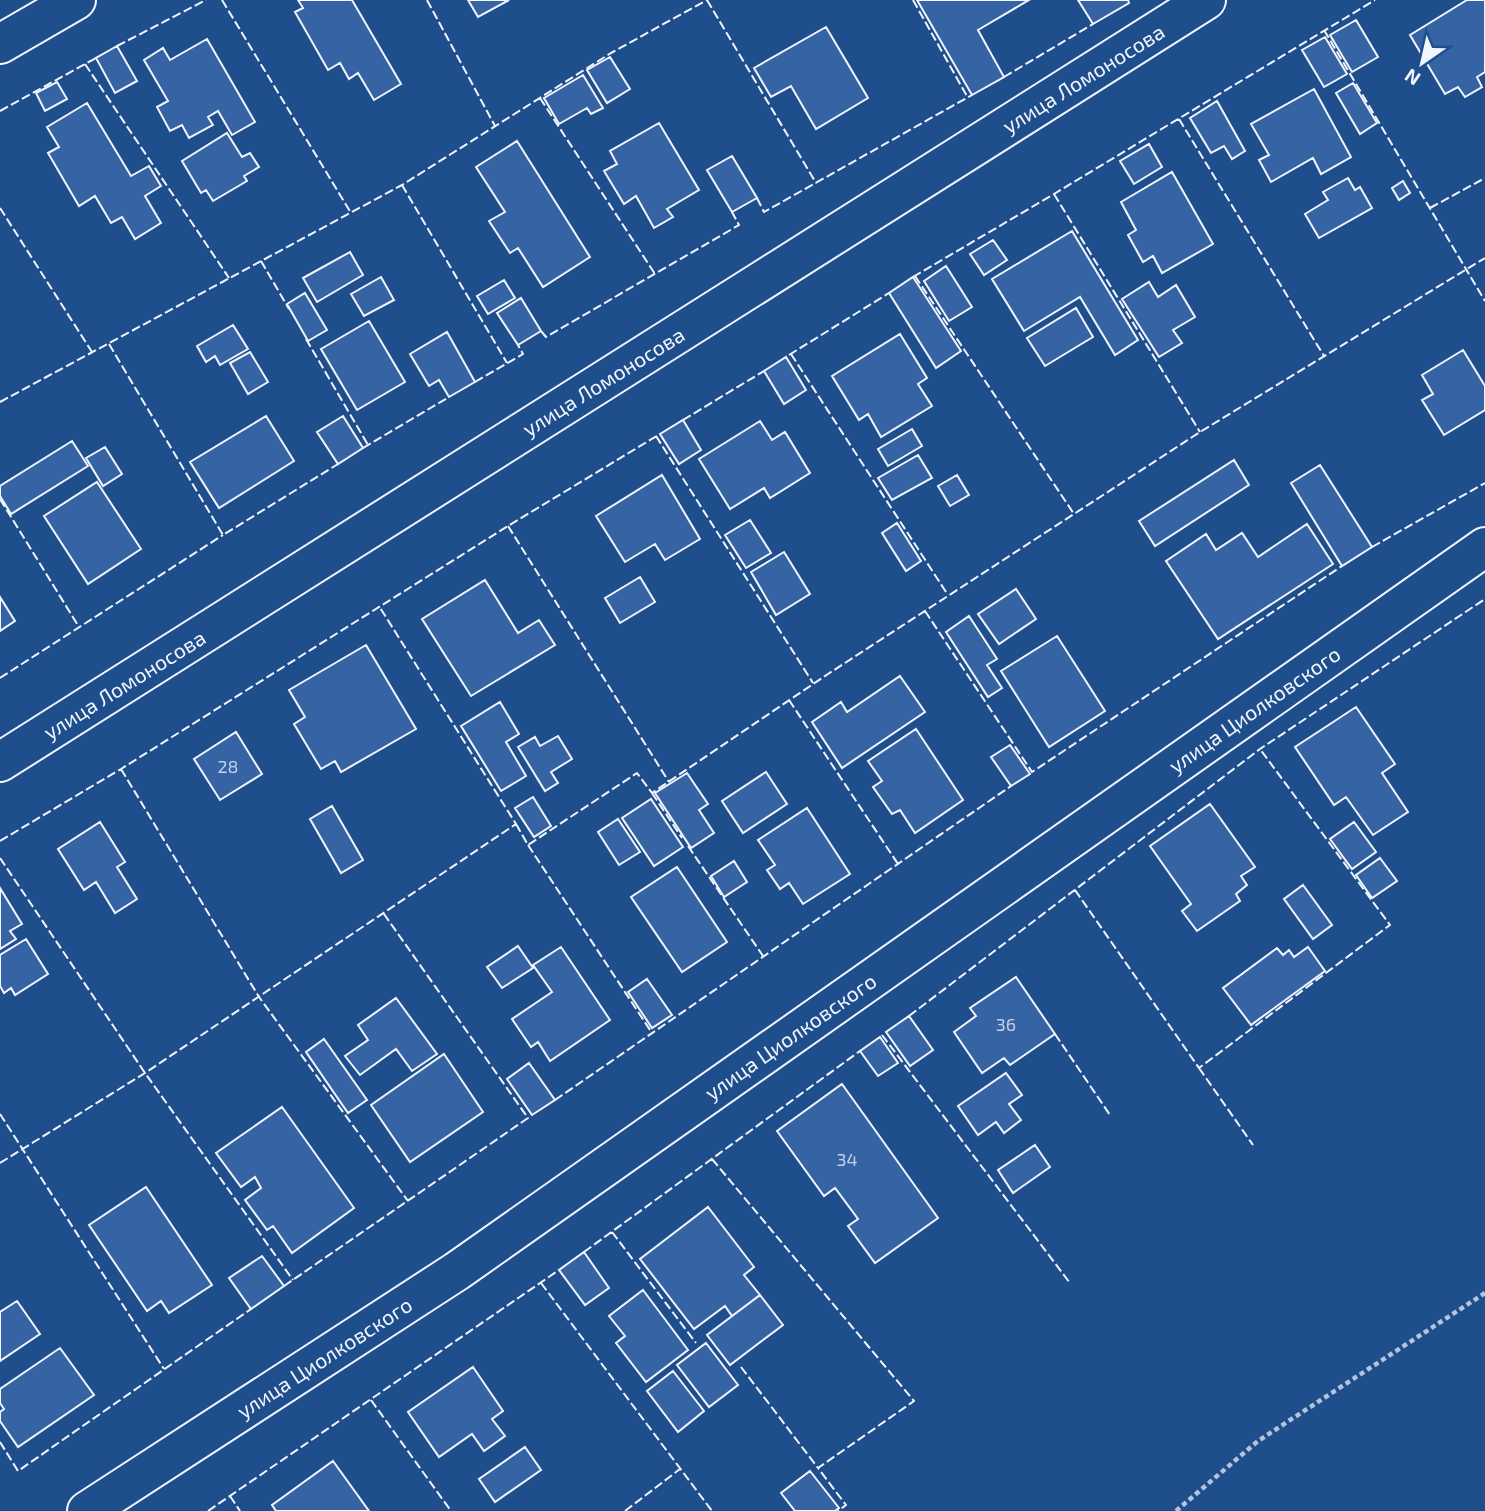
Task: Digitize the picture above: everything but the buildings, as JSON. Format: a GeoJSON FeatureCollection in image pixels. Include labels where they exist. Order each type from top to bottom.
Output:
{"type":"FeatureCollection","features":[{"type":"Feature","properties":{"kind":"street"},"geometry":{"type":"LineString","coordinates":[[0,44],[76,0]]}},
{"type":"Feature","properties":{"kind":"street","name":"улица Ломоносова"},"geometry":{"type":"LineString","coordinates":[[0,762],[1206,0]]}},
{"type":"Feature","properties":{"kind":"street","name":"улица Циолковского"},"geometry":{"type":"LineString","coordinates":[[87,1511],[457,1271],[1485,547]]}},
{"type":"Feature","properties":{"kind":"path"},"geometry":{"type":"LineString","coordinates":[[1176,1511],[1258,1441],[1485,1293]]}},
{"type":"Feature","properties":{"kind":"fence"},"geometry":{"type":"LineString","coordinates":[[117,46],[206,0]]}},
{"type":"Feature","properties":{"kind":"fence"},"geometry":{"type":"LineString","coordinates":[[222,0],[351,213]]}},
{"type":"Feature","properties":{"kind":"fence"},"geometry":{"type":"LineString","coordinates":[[427,0],[495,126]]}},
{"type":"Feature","properties":{"kind":"fence"},"geometry":{"type":"LineString","coordinates":[[707,0],[816,183]]}},
{"type":"Feature","properties":{"kind":"fence"},"geometry":{"type":"LineString","coordinates":[[0,402],[402,185],[611,53],[707,0]]}},
{"type":"Feature","properties":{"kind":"fence"},"geometry":{"type":"LineString","coordinates":[[913,0],[968,98]]}},
{"type":"Feature","properties":{"kind":"fence"},"geometry":{"type":"LineString","coordinates":[[913,277],[1375,0]]}},
{"type":"Feature","properties":{"kind":"fence"},"geometry":{"type":"LineString","coordinates":[[1004,77],[1093,24]]}},
{"type":"Feature","properties":{"kind":"fence"},"geometry":{"type":"LineString","coordinates":[[1324,30],[1485,301]]}},
{"type":"Feature","properties":{"kind":"fence"},"geometry":{"type":"LineString","coordinates":[[0,111],[96,58]]}},
{"type":"Feature","properties":{"kind":"fence"},"geometry":{"type":"LineString","coordinates":[[85,64],[229,278]]}},
{"type":"Feature","properties":{"kind":"fence"},"geometry":{"type":"LineString","coordinates":[[757,198],[764,212],[972,95]]}},
{"type":"Feature","properties":{"kind":"fence"},"geometry":{"type":"LineString","coordinates":[[540,98],[655,274]]}},
{"type":"Feature","properties":{"kind":"fence"},"geometry":{"type":"LineString","coordinates":[[1179,119],[1324,356]]}},
{"type":"Feature","properties":{"kind":"fence"},"geometry":{"type":"LineString","coordinates":[[1430,208],[1485,178]]}},
{"type":"Feature","properties":{"kind":"fence"},"geometry":{"type":"LineString","coordinates":[[402,185],[507,363]]}},
{"type":"Feature","properties":{"kind":"fence"},"geometry":{"type":"LineString","coordinates":[[1054,194],[1200,432]]}},
{"type":"Feature","properties":{"kind":"fence"},"geometry":{"type":"LineString","coordinates":[[0,208],[92,352]]}},
{"type":"Feature","properties":{"kind":"fence"},"geometry":{"type":"LineString","coordinates":[[541,331],[546,337],[739,225],[732,212]]}},
{"type":"Feature","properties":{"kind":"fence"},"geometry":{"type":"LineString","coordinates":[[516,824],[528,845],[637,773],[652,793],[828,674],[1200,432],[1485,258]]}},
{"type":"Feature","properties":{"kind":"fence"},"geometry":{"type":"LineString","coordinates":[[261,261],[289,309]]}},
{"type":"Feature","properties":{"kind":"fence"},"geometry":{"type":"LineString","coordinates":[[915,276],[1074,514]]}},
{"type":"Feature","properties":{"kind":"fence"},"geometry":{"type":"LineString","coordinates":[[789,355],[889,293]]}},
{"type":"Feature","properties":{"kind":"fence"},"geometry":{"type":"LineString","coordinates":[[306,339],[368,445]]}},
{"type":"Feature","properties":{"kind":"fence"},"geometry":{"type":"LineString","coordinates":[[109,344],[223,535],[338,464]]}},
{"type":"Feature","properties":{"kind":"fence"},"geometry":{"type":"LineString","coordinates":[[475,382],[523,354],[518,345]]}},
{"type":"Feature","properties":{"kind":"fence"},"geometry":{"type":"LineString","coordinates":[[791,354],[948,595]]}},
{"type":"Feature","properties":{"kind":"fence"},"geometry":{"type":"LineString","coordinates":[[683,420],[764,371]]}},
{"type":"Feature","properties":{"kind":"fence"},"geometry":{"type":"LineString","coordinates":[[363,448],[449,397]]}},
{"type":"Feature","properties":{"kind":"fence"},"geometry":{"type":"LineString","coordinates":[[0,841],[121,769],[660,434]]}},
{"type":"Feature","properties":{"kind":"fence"},"geometry":{"type":"LineString","coordinates":[[656,436],[813,683]]}},
{"type":"Feature","properties":{"kind":"fence"},"geometry":{"type":"LineString","coordinates":[[1372,547],[1485,483]]}},
{"type":"Feature","properties":{"kind":"fence"},"geometry":{"type":"LineString","coordinates":[[0,499],[79,627]]}},
{"type":"Feature","properties":{"kind":"fence"},"geometry":{"type":"LineString","coordinates":[[508,526],[669,782]]}},
{"type":"Feature","properties":{"kind":"fence"},"geometry":{"type":"LineString","coordinates":[[0,678],[223,535]]}},
{"type":"Feature","properties":{"kind":"fence"},"geometry":{"type":"LineString","coordinates":[[925,611],[1032,772],[1342,566]]}},
{"type":"Feature","properties":{"kind":"fence"},"geometry":{"type":"LineString","coordinates":[[909,1016],[1260,749],[1485,599]]}},
{"type":"Feature","properties":{"kind":"fence"},"geometry":{"type":"LineString","coordinates":[[0,1163],[145,1073],[516,824],[379,606]]}},
{"type":"Feature","properties":{"kind":"fence"},"geometry":{"type":"LineString","coordinates":[[789,700],[898,864]]}},
{"type":"Feature","properties":{"kind":"fence"},"geometry":{"type":"LineString","coordinates":[[1075,890],[1199,1068],[1390,925],[1260,749]]}},
{"type":"Feature","properties":{"kind":"fence"},"geometry":{"type":"LineString","coordinates":[[121,769],[259,997],[408,1201]]}},
{"type":"Feature","properties":{"kind":"fence"},"geometry":{"type":"LineString","coordinates":[[555,1100],[1011,786]]}},
{"type":"Feature","properties":{"kind":"fence"},"geometry":{"type":"LineString","coordinates":[[652,793],[682,838]]}},
{"type":"Feature","properties":{"kind":"fence"},"geometry":{"type":"LineString","coordinates":[[528,845],[652,1033]]}},
{"type":"Feature","properties":{"kind":"fence"},"geometry":{"type":"LineString","coordinates":[[688,846],[763,956]]}},
{"type":"Feature","properties":{"kind":"fence"},"geometry":{"type":"LineString","coordinates":[[0,858],[145,1073],[293,1280]]}},
{"type":"Feature","properties":{"kind":"fence"},"geometry":{"type":"LineString","coordinates":[[284,1286],[528,1118],[384,914]]}},
{"type":"Feature","properties":{"kind":"fence"},"geometry":{"type":"LineString","coordinates":[[1055,1034],[1110,1115]]}},
{"type":"Feature","properties":{"kind":"fence"},"geometry":{"type":"LineString","coordinates":[[882,1035],[1070,1283]]}},
{"type":"Feature","properties":{"kind":"fence"},"geometry":{"type":"LineString","coordinates":[[584,1252],[860,1051]]}},
{"type":"Feature","properties":{"kind":"fence"},"geometry":{"type":"LineString","coordinates":[[1199,1068],[1253,1145]]}},
{"type":"Feature","properties":{"kind":"fence"},"geometry":{"type":"LineString","coordinates":[[0,1114],[164,1369]]}},
{"type":"Feature","properties":{"kind":"fence"},"geometry":{"type":"LineString","coordinates":[[712,1159],[914,1401],[818,1468],[846,1505],[838,1511]]}},
{"type":"Feature","properties":{"kind":"fence"},"geometry":{"type":"LineString","coordinates":[[612,1232],[696,1343]]}},
{"type":"Feature","properties":{"kind":"fence"},"geometry":{"type":"LineString","coordinates":[[208,1511],[559,1270]]}},
{"type":"Feature","properties":{"kind":"fence"},"geometry":{"type":"LineString","coordinates":[[541,1283],[712,1511]]}},
{"type":"Feature","properties":{"kind":"fence"},"geometry":{"type":"LineString","coordinates":[[0,1442],[18,1471],[251,1309]]}},
{"type":"Feature","properties":{"kind":"fence"},"geometry":{"type":"LineString","coordinates":[[741,1367],[818,1468]]}},
{"type":"Feature","properties":{"kind":"fence"},"geometry":{"type":"LineString","coordinates":[[371,1400],[451,1511]]}},
{"type":"Feature","properties":{"kind":"fence"},"geometry":{"type":"LineString","coordinates":[[625,1511],[680,1469]]}},
{"type":"Feature","properties":{"kind":"fence"},"geometry":{"type":"LineString","coordinates":[[230,1496],[240,1511]]}}]}
